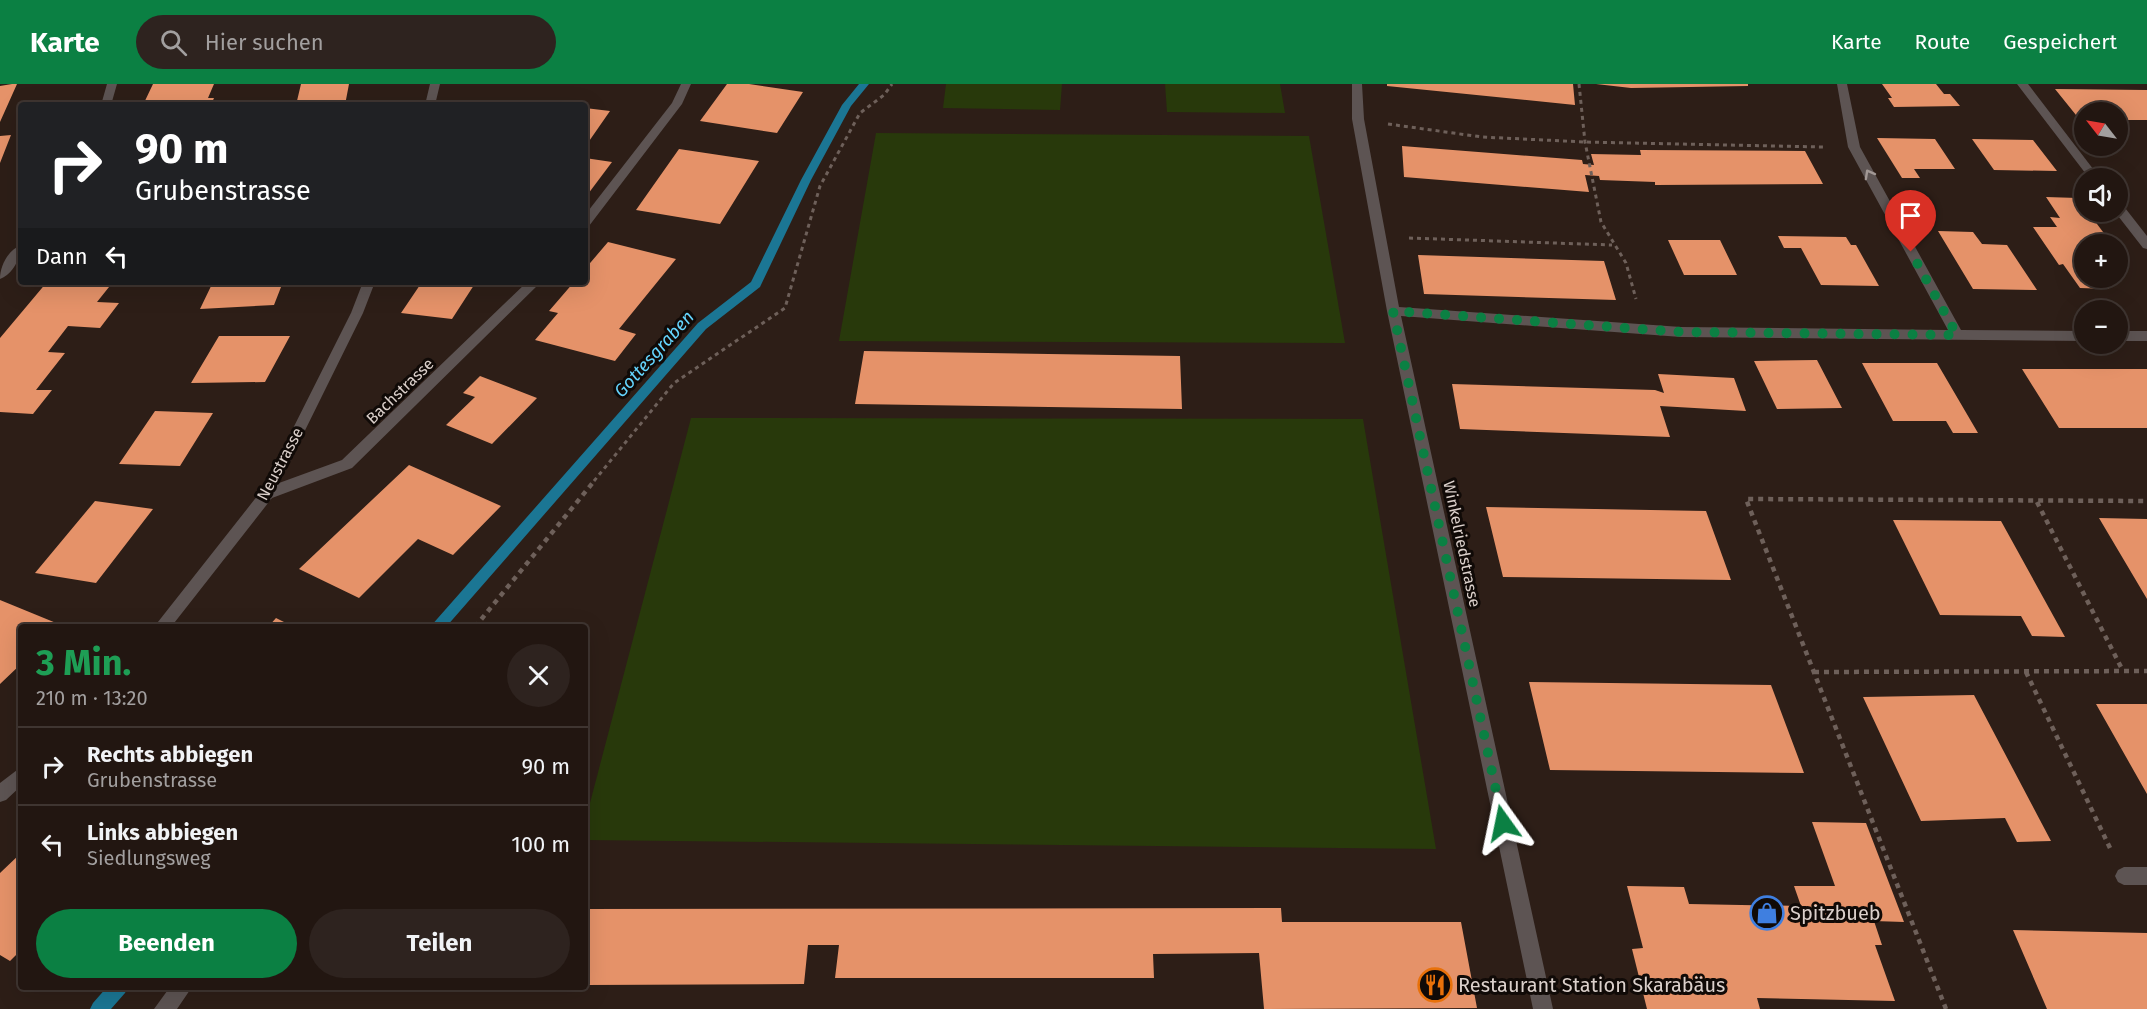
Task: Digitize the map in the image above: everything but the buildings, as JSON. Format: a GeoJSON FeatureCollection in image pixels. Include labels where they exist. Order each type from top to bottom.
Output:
{"type":"FeatureCollection","features":[{"type":"Feature","properties":{"kind":"street"},"geometry":{"type":"LineString","coordinates":[[107,102],[112,84]]}},
{"type":"Feature","properties":{"kind":"street"},"geometry":{"type":"LineString","coordinates":[[431,102],[435,84]]}},
{"type":"Feature","properties":{"kind":"street"},"geometry":{"type":"LineString","coordinates":[[588,219],[677,104],[686,84]]}},
{"type":"Feature","properties":{"kind":"street","name":"Winkelriedstrasse"},"geometry":{"type":"LineString","coordinates":[[1357,84],[1358,119],[1393,311],[1544,1009]]}},
{"type":"Feature","properties":{"kind":"street"},"geometry":{"type":"LineString","coordinates":[[1842,84],[1854,147],[1957,335]]}},
{"type":"Feature","properties":{"kind":"street"},"geometry":{"type":"LineString","coordinates":[[2022,84],[2088,168]]}},
{"type":"Feature","properties":{"kind":"street"},"geometry":{"type":"LineString","coordinates":[[2128,220],[2147,245]]}},
{"type":"Feature","properties":{"kind":"street"},"geometry":{"type":"LineString","coordinates":[[0,275],[18,253]]}},
{"type":"Feature","properties":{"kind":"street","name":"Neustrasse"},"geometry":{"type":"LineString","coordinates":[[164,624],[267,494],[357,313],[368,285]]}},
{"type":"Feature","properties":{"kind":"street","name":"Bachstrasse"},"geometry":{"type":"LineString","coordinates":[[267,494],[347,464],[532,285]]}},
{"type":"Feature","properties":{"kind":"street"},"geometry":{"type":"LineString","coordinates":[[1393,311],[1681,332],[2074,336]]}},
{"type":"Feature","properties":{"kind":"street"},"geometry":{"type":"LineString","coordinates":[[2128,336],[2147,336]]}},
{"type":"Feature","properties":{"kind":"street"},"geometry":{"type":"LineString","coordinates":[[0,794],[18,778]]}},
{"type":"Feature","properties":{"kind":"street"},"geometry":{"type":"LineString","coordinates":[[2124,876],[2147,876]]}},
{"type":"Feature","properties":{"kind":"street"},"geometry":{"type":"LineString","coordinates":[[164,1009],[180,990]]}},
{"type":"Feature","properties":{"kind":"path"},"geometry":{"type":"LineString","coordinates":[[477,624],[674,383],[785,309],[820,186],[860,113],[884,95],[892,84]]}},
{"type":"Feature","properties":{"kind":"path"},"geometry":{"type":"LineString","coordinates":[[1579,84],[1585,142],[1600,222],[1612,245],[1626,263],[1645,329]]}},
{"type":"Feature","properties":{"kind":"path"},"geometry":{"type":"LineString","coordinates":[[1380,123],[1482,137],[1585,142],[1854,147]]}},
{"type":"Feature","properties":{"kind":"path"},"geometry":{"type":"LineString","coordinates":[[1381,237],[1612,245]]}},
{"type":"Feature","properties":{"kind":"path"},"geometry":{"type":"LineString","coordinates":[[1946,1009],[1746,499],[2147,501]]}},
{"type":"Feature","properties":{"kind":"path"},"geometry":{"type":"LineString","coordinates":[[2037,502],[2123,671]]}},
{"type":"Feature","properties":{"kind":"path"},"geometry":{"type":"LineString","coordinates":[[1814,672],[2147,671]]}},
{"type":"Feature","properties":{"kind":"path"},"geometry":{"type":"LineString","coordinates":[[2025,672],[2124,876]]}},
{"type":"Feature","properties":{"kind":"green space"},"geometry":{"type":"Polygon","coordinates":[[[946,84],[1062,84],[1060,110],[943,108],[946,84]]]}},
{"type":"Feature","properties":{"kind":"green space"},"geometry":{"type":"Polygon","coordinates":[[[1165,84],[1280,84],[1285,113],[1167,112],[1165,84]]]}},
{"type":"Feature","properties":{"kind":"green space"},"geometry":{"type":"Polygon","coordinates":[[[876,133],[1309,136],[1345,343],[839,341],[876,133]]]}},
{"type":"Feature","properties":{"kind":"green space"},"geometry":{"type":"Polygon","coordinates":[[[691,418],[1363,419],[1436,849],[588,840],[588,811],[691,418]]]}},
{"type":"Feature","properties":{"kind":"waterway","name":"Gottesgraben"},"geometry":{"type":"LineString","coordinates":[[440,624],[702,326],[756,284],[806,180],[847,105],[864,84]]}},
{"type":"Feature","properties":{"kind":"waterway","name":"Gottesgraben"},"geometry":{"type":"LineString","coordinates":[[99,1009],[116,990]]}},
{"type":"Feature","properties":{"kind":"place","name":"Spitzbueb"},"geometry":{"type":"Point","coordinates":[1767,913]}},
{"type":"Feature","properties":{"kind":"place","name":"Restaurant Station Skarabäus"},"geometry":{"type":"Point","coordinates":[1435,985]}},
{"type":"Feature","properties":{"kind":"route"},"geometry":{"type":"LineString","coordinates":[[1503,823],[1393,311],[1681,332],[1957,335],[1911,252]]}}]}
